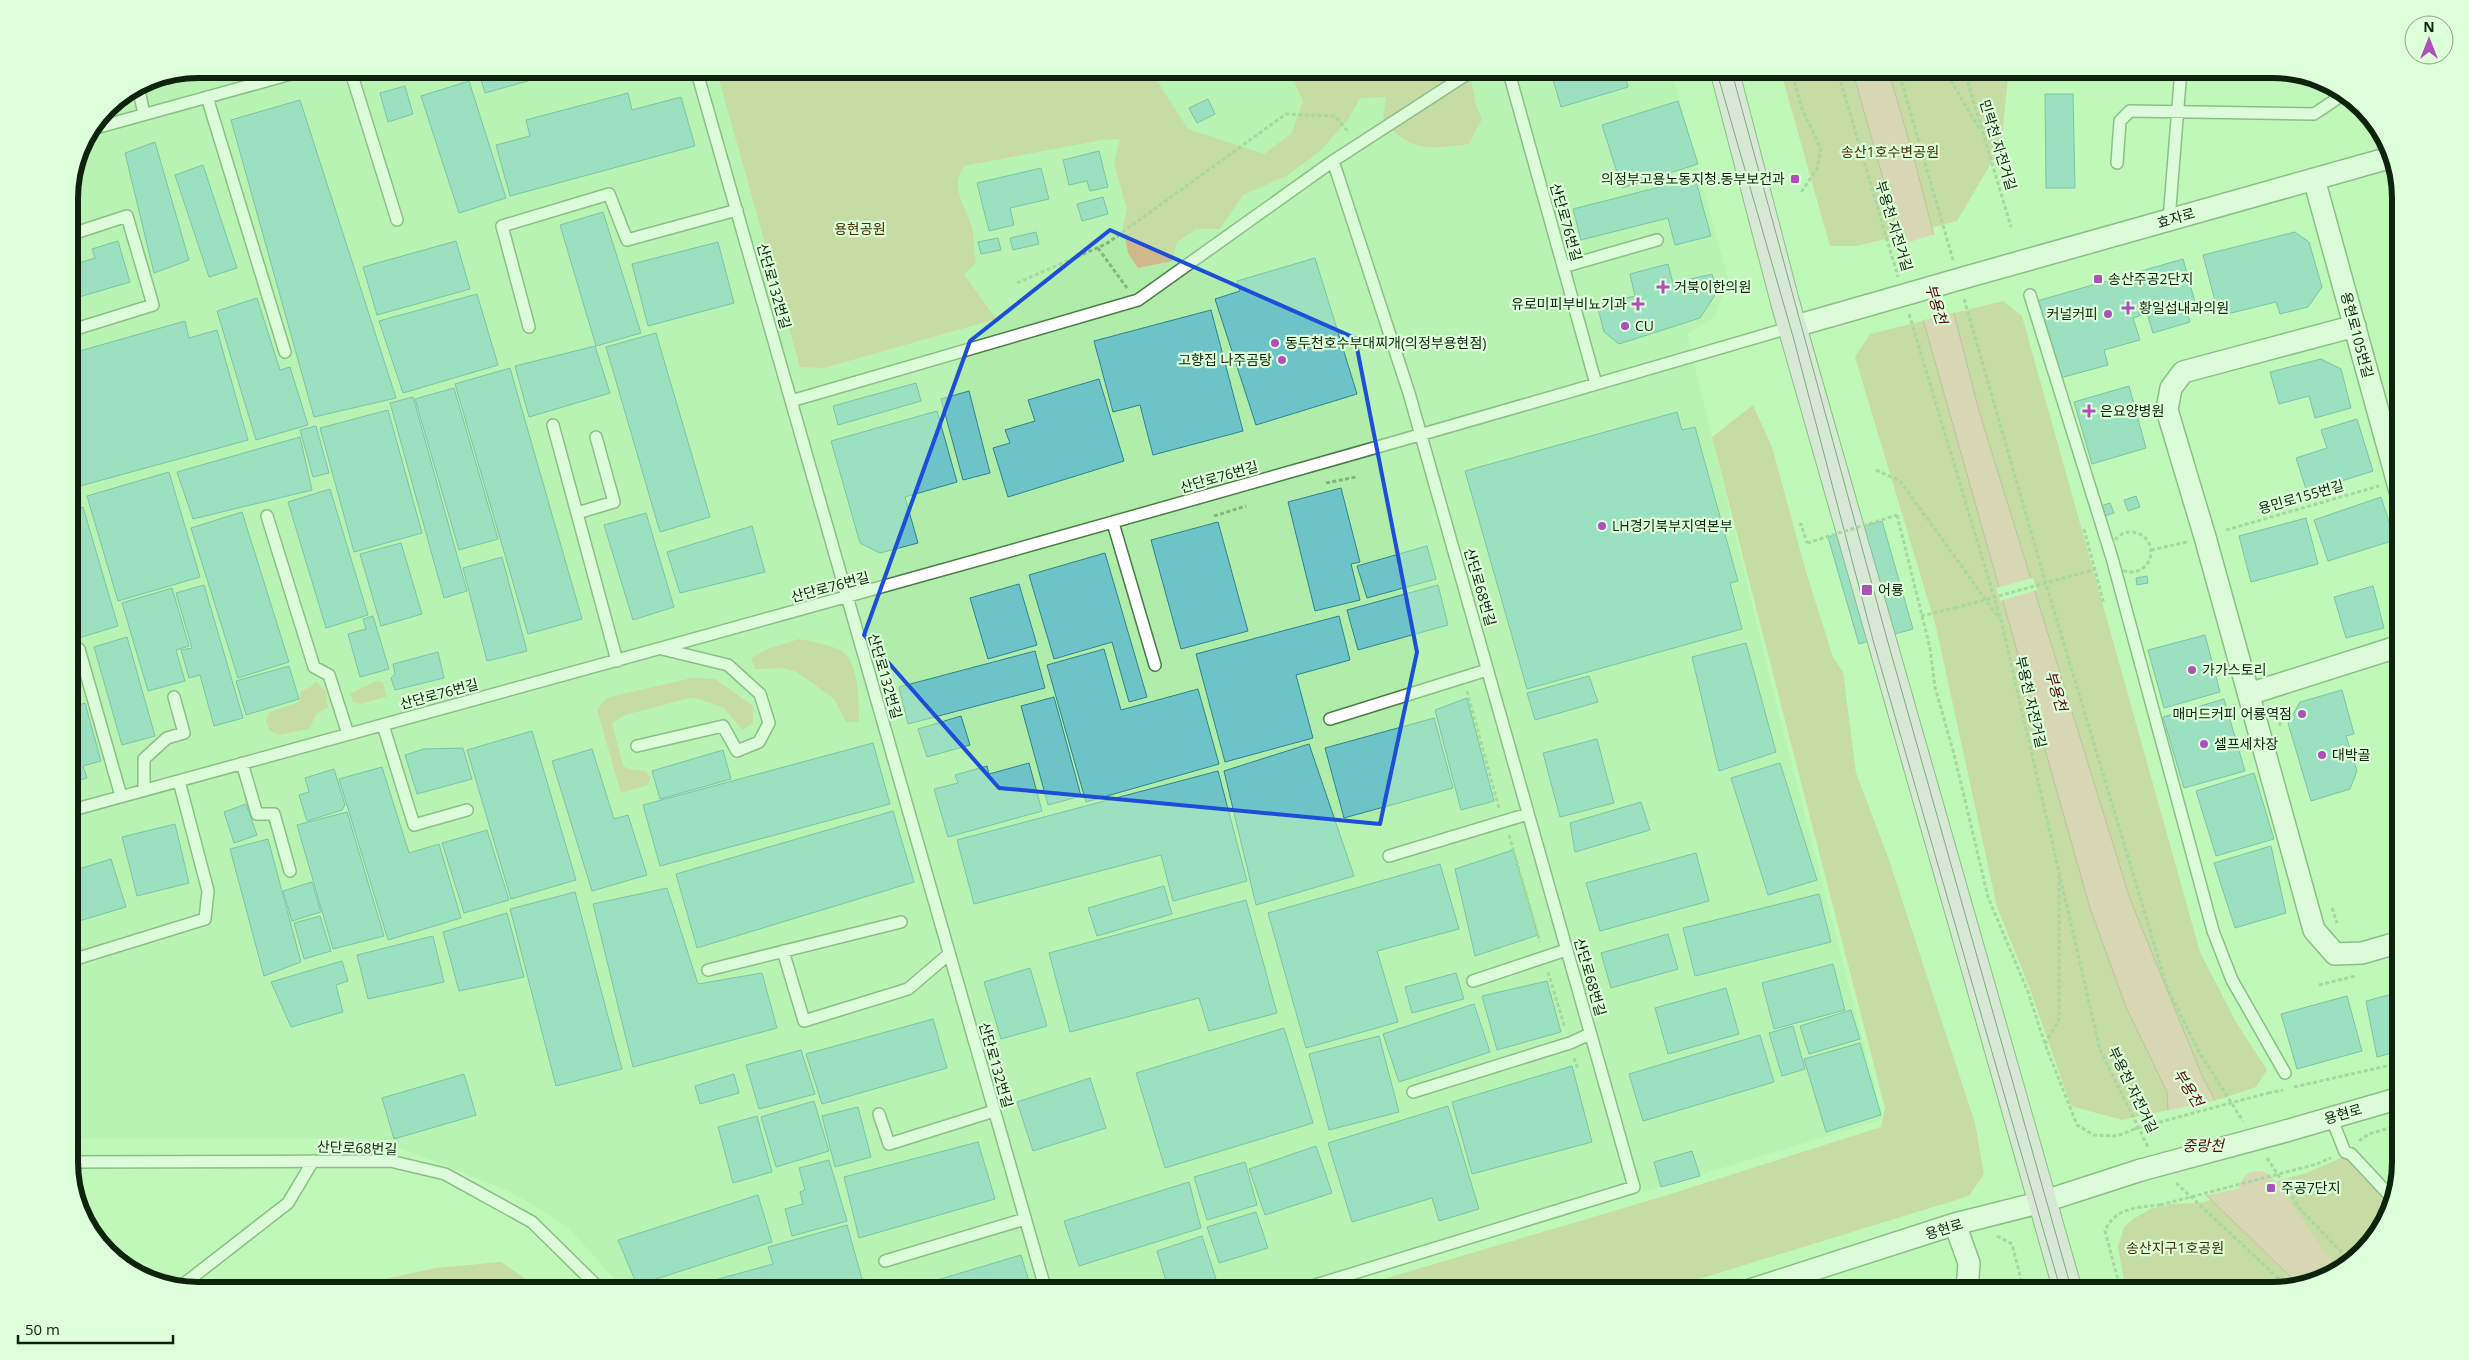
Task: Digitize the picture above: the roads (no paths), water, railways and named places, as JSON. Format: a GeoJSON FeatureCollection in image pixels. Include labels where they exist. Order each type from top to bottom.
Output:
{"type":"FeatureCollection","features":[{"type":"Feature","properties":{"kind":"main road"},"geometry":{"type":"LineString","coordinates":[[1726,77],[1792,327],[2065,1282]]}},
{"type":"Feature","properties":{"kind":"street","name":"효자로"},"geometry":{"type":"LineString","coordinates":[[1792,327],[1961,282],[2169,220],[2385,159]]}},
{"type":"Feature","properties":{"kind":"street","name":"용현로105번길"},"geometry":{"type":"LineString","coordinates":[[2314,179],[2355,326],[2391,488]]}},
{"type":"Feature","properties":{"kind":"street"},"geometry":{"type":"LineString","coordinates":[[2355,326],[2183,372],[2170,388],[2167,410],[2249,694],[2314,930],[2335,954],[2362,953],[2392,944]]}},
{"type":"Feature","properties":{"kind":"street"},"geometry":{"type":"LineString","coordinates":[[2249,694],[2391,649]]}},
{"type":"Feature","properties":{"kind":"street","name":"용현로"},"geometry":{"type":"LineString","coordinates":[[1775,1282],[1955,1224],[2042,1202],[2147,1163],[2286,1131],[2392,1100]]}},
{"type":"Feature","properties":{"kind":"street"},"geometry":{"type":"LineString","coordinates":[[1955,1224],[1969,1263],[1968,1282]]}},
{"type":"Feature","properties":{"kind":"lane"},"geometry":{"type":"LineString","coordinates":[[791,401],[1138,300],[1332,161],[1462,77]]}},
{"type":"Feature","properties":{"kind":"lane","name":"산단로76번길"},"geometry":{"type":"LineString","coordinates":[[1510,77],[1596,384]]}},
{"type":"Feature","properties":{"kind":"lane"},"geometry":{"type":"LineString","coordinates":[[2169,220],[2179,77]]}},
{"type":"Feature","properties":{"kind":"lane"},"geometry":{"type":"LineString","coordinates":[[101,126],[276,78]]}},
{"type":"Feature","properties":{"kind":"lane"},"geometry":{"type":"LineString","coordinates":[[353,78],[397,220]]}},
{"type":"Feature","properties":{"kind":"lane","name":"산단로132번길"},"geometry":{"type":"LineString","coordinates":[[699,78],[1043,1282]]}},
{"type":"Feature","properties":{"kind":"lane"},"geometry":{"type":"LineString","coordinates":[[140,93],[144,114]]}},
{"type":"Feature","properties":{"kind":"lane"},"geometry":{"type":"LineString","coordinates":[[2117,163],[2120,121],[2130,111],[2314,114],[2335,100],[2335,96]]}},
{"type":"Feature","properties":{"kind":"lane"},"geometry":{"type":"LineString","coordinates":[[207,97],[285,352]]}},
{"type":"Feature","properties":{"kind":"lane","name":"산단로68번길"},"geometry":{"type":"LineString","coordinates":[[1325,1282],[1634,1187],[1421,435],[1332,161]]}},
{"type":"Feature","properties":{"kind":"lane"},"geometry":{"type":"LineString","coordinates":[[529,327],[502,226],[608,194],[628,240],[737,210]]}},
{"type":"Feature","properties":{"kind":"lane"},"geometry":{"type":"LineString","coordinates":[[78,229],[127,216],[153,305],[78,328]]}},
{"type":"Feature","properties":{"kind":"lane"},"geometry":{"type":"LineString","coordinates":[[1563,267],[1657,240]]}},
{"type":"Feature","properties":{"kind":"lane"},"geometry":{"type":"LineString","coordinates":[[2030,296],[2112,558],[2213,931],[2232,980],[2285,1072]]}},
{"type":"Feature","properties":{"kind":"lane","name":"산단로76번길"},"geometry":{"type":"LineString","coordinates":[[78,808],[847,598],[1421,435],[1792,327]]}},
{"type":"Feature","properties":{"kind":"lane"},"geometry":{"type":"LineString","coordinates":[[553,425],[617,661]]}},
{"type":"Feature","properties":{"kind":"lane"},"geometry":{"type":"LineString","coordinates":[[577,513],[614,502],[596,437]]}},
{"type":"Feature","properties":{"kind":"lane"},"geometry":{"type":"LineString","coordinates":[[267,516],[314,667],[330,675],[348,734]]}},
{"type":"Feature","properties":{"kind":"lane"},"geometry":{"type":"LineString","coordinates":[[1113,523],[1155,664]]}},
{"type":"Feature","properties":{"kind":"lane"},"geometry":{"type":"LineString","coordinates":[[79,649],[121,796]]}},
{"type":"Feature","properties":{"kind":"lane"},"geometry":{"type":"LineString","coordinates":[[637,746],[723,726],[737,751],[759,742],[769,723],[760,694],[728,664],[660,649]]}},
{"type":"Feature","properties":{"kind":"lane"},"geometry":{"type":"LineString","coordinates":[[1330,719],[1487,670]]}},
{"type":"Feature","properties":{"kind":"lane"},"geometry":{"type":"LineString","coordinates":[[144,790],[144,759],[167,738],[184,732],[174,697]]}},
{"type":"Feature","properties":{"kind":"lane"},"geometry":{"type":"LineString","coordinates":[[383,725],[414,825],[467,810]]}},
{"type":"Feature","properties":{"kind":"lane"},"geometry":{"type":"LineString","coordinates":[[242,763],[257,814],[274,814],[290,871]]}},
{"type":"Feature","properties":{"kind":"lane"},"geometry":{"type":"LineString","coordinates":[[78,958],[205,919],[208,891],[179,780]]}},
{"type":"Feature","properties":{"kind":"lane"},"geometry":{"type":"LineString","coordinates":[[1389,856],[1528,814]]}},
{"type":"Feature","properties":{"kind":"lane"},"geometry":{"type":"LineString","coordinates":[[708,970],[901,922]]}},
{"type":"Feature","properties":{"kind":"lane"},"geometry":{"type":"LineString","coordinates":[[1473,981],[1566,950]]}},
{"type":"Feature","properties":{"kind":"lane"},"geometry":{"type":"LineString","coordinates":[[783,951],[804,1022],[908,989],[949,954]]}},
{"type":"Feature","properties":{"kind":"lane"},"geometry":{"type":"LineString","coordinates":[[1413,1092],[1570,1043],[1590,1034]]}},
{"type":"Feature","properties":{"kind":"lane"},"geometry":{"type":"LineString","coordinates":[[879,1114],[889,1144],[994,1110]]}},
{"type":"Feature","properties":{"kind":"lane"},"geometry":{"type":"LineString","coordinates":[[2331,1117],[2346,1152],[2352,1154],[2387,1193]]}},
{"type":"Feature","properties":{"kind":"lane"},"geometry":{"type":"LineString","coordinates":[[187,1281],[288,1203],[313,1161]]}},
{"type":"Feature","properties":{"kind":"lane","name":"산단로68번길"},"geometry":{"type":"LineString","coordinates":[[78,1162],[390,1161],[445,1174],[532,1222],[593,1282]]}},
{"type":"Feature","properties":{"kind":"lane"},"geometry":{"type":"LineString","coordinates":[[885,1261],[1025,1219]]}},
{"type":"Feature","properties":{"kind":"water","name":"중랑천"},"geometry":{"type":"Polygon","coordinates":[[[1854,77],[1890,77],[1915,162],[1979,411],[2130,899],[2203,1078],[2291,1240],[2319,1272],[2294,1280],[2171,1161],[2167,1092],[2126,1007],[2090,908],[1854,77]]]}},
{"type":"Feature","properties":{"kind":"waterway","name":"부용천"},"geometry":{"type":"LineString","coordinates":[[2258,1190],[2317,1273]]}},
{"type":"Feature","properties":{"kind":"tram line"},"geometry":{"type":"LineString","coordinates":[[1718,77],[1794,340],[1873,640],[2058,1282]]}},
{"type":"Feature","properties":{"kind":"tram line"},"geometry":{"type":"LineString","coordinates":[[1733,77],[1887,639],[2069,1282]]}},
{"type":"Feature","properties":{"kind":"place","name":"의정부고용노동지청.동부보건과"},"geometry":{"type":"Point","coordinates":[1795,179]}},
{"type":"Feature","properties":{"kind":"place","name":"송산주공2단지"},"geometry":{"type":"Point","coordinates":[2098,279]}},
{"type":"Feature","properties":{"kind":"place","name":"거북이한의원"},"geometry":{"type":"Point","coordinates":[1663,287]}},
{"type":"Feature","properties":{"kind":"place","name":"유로미피부비뇨기과"},"geometry":{"type":"Point","coordinates":[1638,304]}},
{"type":"Feature","properties":{"kind":"place","name":"황일섭내과의원"},"geometry":{"type":"Point","coordinates":[2128,308]}},
{"type":"Feature","properties":{"kind":"place","name":"커널커피"},"geometry":{"type":"Point","coordinates":[2108,314]}},
{"type":"Feature","properties":{"kind":"place","name":"CU"},"geometry":{"type":"Point","coordinates":[1625,326]}},
{"type":"Feature","properties":{"kind":"place","name":"동두천호수부대찌개(의정부용현점)"},"geometry":{"type":"Point","coordinates":[1275,343]}},
{"type":"Feature","properties":{"kind":"place","name":"고향집 나주곰탕"},"geometry":{"type":"Point","coordinates":[1282,360]}},
{"type":"Feature","properties":{"kind":"place","name":"은요양병원"},"geometry":{"type":"Point","coordinates":[2089,411]}},
{"type":"Feature","properties":{"kind":"place","name":"LH경기북부지역본부"},"geometry":{"type":"Point","coordinates":[1602,526]}},
{"type":"Feature","properties":{"kind":"place","name":"어룡"},"geometry":{"type":"Point","coordinates":[1867,590]}},
{"type":"Feature","properties":{"kind":"place","name":"가가스토리"},"geometry":{"type":"Point","coordinates":[2192,670]}},
{"type":"Feature","properties":{"kind":"place","name":"매머드커피 어룡역점"},"geometry":{"type":"Point","coordinates":[2302,714]}},
{"type":"Feature","properties":{"kind":"place","name":"셀프세차장"},"geometry":{"type":"Point","coordinates":[2204,744]}},
{"type":"Feature","properties":{"kind":"place","name":"대박골"},"geometry":{"type":"Point","coordinates":[2322,755]}},
{"type":"Feature","properties":{"kind":"place","name":"주공7단지"},"geometry":{"type":"Point","coordinates":[2271,1188]}},
{"type":"Feature","properties":{"kind":"park label","name":"송산1호수변공원"},"geometry":{"type":"Point","coordinates":[1890,152]}},
{"type":"Feature","properties":{"kind":"park label","name":"용현공원"},"geometry":{"type":"Point","coordinates":[860,229]}},
{"type":"Feature","properties":{"kind":"park label","name":"송산지구1호공원"},"geometry":{"type":"Point","coordinates":[2175,1248]}}]}
